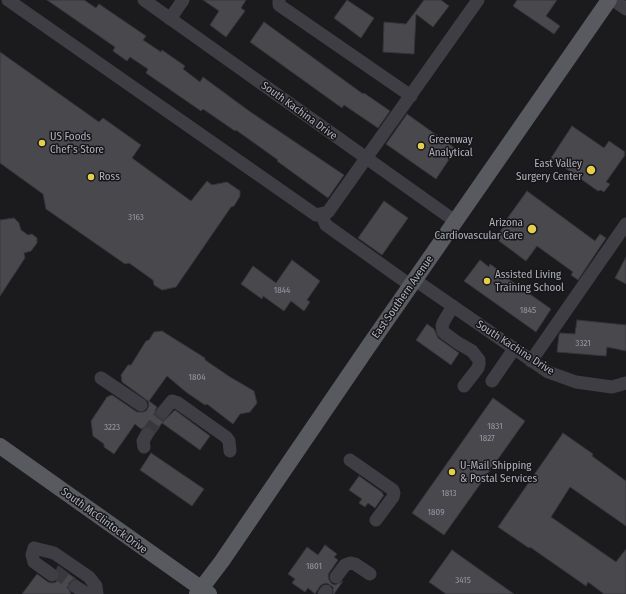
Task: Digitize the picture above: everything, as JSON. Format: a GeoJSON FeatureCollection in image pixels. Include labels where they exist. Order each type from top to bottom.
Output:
{"type":"FeatureCollection","features":[{"type":"Feature","properties":{"kind":"main road","name":"East Southern Avenue"},"geometry":{"type":"LineString","coordinates":[[202,592],[455,221],[609,0]]}},
{"type":"Feature","properties":{"kind":"main road","name":"South McClintock Drive"},"geometry":{"type":"LineString","coordinates":[[0,446],[202,592]]}},
{"type":"Feature","properties":{"kind":"street"},"geometry":{"type":"LineString","coordinates":[[8,0],[316,215],[328,212],[367,159],[478,0]]}},
{"type":"Feature","properties":{"kind":"street","name":"South Kachina Drive"},"geometry":{"type":"LineString","coordinates":[[144,0],[455,221]]}},
{"type":"Feature","properties":{"kind":"street"},"geometry":{"type":"LineString","coordinates":[[170,19],[183,0]]}},
{"type":"Feature","properties":{"kind":"street"},"geometry":{"type":"LineString","coordinates":[[278,0],[279,5],[411,96]]}},
{"type":"Feature","properties":{"kind":"street"},"geometry":{"type":"LineString","coordinates":[[613,0],[626,9]]}},
{"type":"Feature","properties":{"kind":"street","name":"South Kachina Drive"},"geometry":{"type":"LineString","coordinates":[[321,214],[326,225],[413,283],[453,306],[548,372],[576,382],[612,387],[626,383]]}},
{"type":"Feature","properties":{"kind":"street"},"geometry":{"type":"LineString","coordinates":[[531,361],[626,224]]}},
{"type":"Feature","properties":{"kind":"street"},"geometry":{"type":"LineString","coordinates":[[453,306],[442,326],[443,332],[472,351],[479,360],[480,364],[464,386]]}},
{"type":"Feature","properties":{"kind":"street"},"geometry":{"type":"LineString","coordinates":[[492,381],[514,349]]}},
{"type":"Feature","properties":{"kind":"street"},"geometry":{"type":"LineString","coordinates":[[101,378],[141,405]]}},
{"type":"Feature","properties":{"kind":"street"},"geometry":{"type":"LineString","coordinates":[[163,412],[170,403],[175,401],[226,437],[229,441],[230,451]]}},
{"type":"Feature","properties":{"kind":"street"},"geometry":{"type":"LineString","coordinates":[[350,460],[393,490],[393,496],[376,520]]}},
{"type":"Feature","properties":{"kind":"street"},"geometry":{"type":"LineString","coordinates":[[56,570],[34,562],[32,555],[34,548],[47,550],[59,556],[89,577],[96,586],[96,594]]}},
{"type":"Feature","properties":{"kind":"street"},"geometry":{"type":"LineString","coordinates":[[336,576],[345,566],[351,563],[370,574]]}},
{"type":"Feature","properties":{"kind":"street"},"geometry":{"type":"LineString","coordinates":[[72,571],[89,585],[96,594]]}},
{"type":"Feature","properties":{"kind":"street"},"geometry":{"type":"LineString","coordinates":[[76,591],[88,594]]}},
{"type":"Feature","properties":{"kind":"building"},"geometry":{"type":"Polygon","coordinates":[[[47,0],[84,0],[96,8],[99,4],[146,36],[143,40],[161,52],[162,50],[185,66],[183,69],[200,82],[203,77],[249,111],[344,175],[328,198],[236,130],[235,131],[203,109],[201,111],[146,73],[148,69],[130,57],[127,61],[113,51],[115,47],[47,0]]]}},
{"type":"Feature","properties":{"kind":"building"},"geometry":{"type":"Polygon","coordinates":[[[203,0],[246,0],[241,8],[245,11],[226,37],[210,25],[219,11],[203,0]]]}},
{"type":"Feature","properties":{"kind":"building"},"geometry":{"type":"Polygon","coordinates":[[[347,0],[374,18],[361,38],[334,18],[347,0]]]}},
{"type":"Feature","properties":{"kind":"building"},"geometry":{"type":"Polygon","coordinates":[[[424,0],[441,0],[449,6],[433,27],[416,14],[414,54],[383,52],[384,22],[406,24],[424,0]]]}},
{"type":"Feature","properties":{"kind":"building"},"geometry":{"type":"Polygon","coordinates":[[[517,0],[557,0],[546,16],[560,26],[554,34],[513,6],[517,0]]]}},
{"type":"Feature","properties":{"kind":"building"},"geometry":{"type":"Polygon","coordinates":[[[264,22],[363,94],[364,93],[390,111],[378,128],[344,105],[342,108],[250,42],[264,22]]]}},
{"type":"Feature","properties":{"kind":"building"},"geometry":{"type":"Polygon","coordinates":[[[0,52],[99,122],[103,118],[141,145],[132,158],[191,201],[207,181],[212,185],[227,182],[240,191],[240,196],[234,206],[231,207],[176,287],[162,290],[154,285],[153,280],[129,263],[125,264],[46,209],[43,194],[0,163],[0,52]]]}},
{"type":"Feature","properties":{"kind":"building","name":"Greenway Analytical"},"geometry":{"type":"Polygon","coordinates":[[[407,114],[456,149],[436,179],[386,144],[407,114]]]}},
{"type":"Feature","properties":{"kind":"building","name":"East Valley Surgery Center"},"geometry":{"type":"Polygon","coordinates":[[[572,126],[604,148],[609,141],[625,152],[625,155],[606,182],[610,184],[604,192],[601,190],[598,191],[551,158],[572,126]]]}},
{"type":"Feature","properties":{"kind":"building"},"geometry":{"type":"Polygon","coordinates":[[[527,191],[595,241],[600,234],[606,238],[578,280],[571,275],[573,272],[537,246],[526,261],[495,238],[506,224],[504,223],[527,191]]]}},
{"type":"Feature","properties":{"kind":"building"},"geometry":{"type":"Polygon","coordinates":[[[384,201],[408,218],[382,255],[358,238],[384,201]]]}},
{"type":"Feature","properties":{"kind":"building"},"geometry":{"type":"Polygon","coordinates":[[[14,218],[19,223],[21,230],[28,235],[32,234],[37,238],[37,243],[31,251],[24,253],[25,258],[0,296],[0,220],[14,218]]]}},
{"type":"Feature","properties":{"kind":"building"},"geometry":{"type":"Polygon","coordinates":[[[626,257],[626,284],[615,278],[626,257]]]}},
{"type":"Feature","properties":{"kind":"building"},"geometry":{"type":"Polygon","coordinates":[[[292,260],[320,281],[307,300],[310,302],[304,311],[291,301],[284,311],[263,296],[262,299],[241,284],[253,266],[276,283],[292,260]]]}},
{"type":"Feature","properties":{"kind":"building"},"geometry":{"type":"Polygon","coordinates":[[[480,260],[489,267],[490,264],[501,272],[500,273],[551,309],[536,332],[464,281],[480,260]]]}},
{"type":"Feature","properties":{"kind":"building"},"geometry":{"type":"Polygon","coordinates":[[[577,320],[626,325],[626,351],[607,347],[606,356],[557,352],[560,333],[575,334],[577,320]]]}},
{"type":"Feature","properties":{"kind":"building"},"geometry":{"type":"Polygon","coordinates":[[[427,324],[434,329],[438,338],[459,353],[451,365],[416,340],[427,324]]]}},
{"type":"Feature","properties":{"kind":"building"},"geometry":{"type":"Polygon","coordinates":[[[162,331],[205,358],[205,360],[230,377],[254,391],[257,403],[250,412],[240,414],[233,424],[207,404],[205,405],[186,392],[167,376],[149,401],[157,407],[155,411],[158,418],[162,420],[166,419],[175,410],[210,436],[200,450],[162,423],[155,433],[151,427],[147,426],[141,429],[135,424],[114,454],[93,436],[91,421],[107,397],[112,395],[137,412],[144,412],[147,410],[149,405],[148,401],[122,382],[121,375],[128,365],[131,365],[146,341],[149,340],[154,332],[162,331]]]}},
{"type":"Feature","properties":{"kind":"building"},"geometry":{"type":"Polygon","coordinates":[[[493,398],[525,421],[444,535],[412,513],[493,398]]]}},
{"type":"Feature","properties":{"kind":"building"},"geometry":{"type":"Polygon","coordinates":[[[563,433],[593,454],[592,456],[626,481],[626,526],[570,487],[551,517],[616,562],[626,549],[626,594],[604,594],[588,582],[586,586],[530,547],[529,548],[498,527],[563,433]]]}},
{"type":"Feature","properties":{"kind":"building"},"geometry":{"type":"Polygon","coordinates":[[[151,453],[204,489],[192,506],[140,470],[151,453]]]}},
{"type":"Feature","properties":{"kind":"building"},"geometry":{"type":"Polygon","coordinates":[[[359,476],[384,495],[375,508],[368,503],[365,507],[359,503],[362,499],[349,490],[359,476]]]}},
{"type":"Feature","properties":{"kind":"building"},"geometry":{"type":"Polygon","coordinates":[[[325,545],[337,554],[334,557],[338,560],[329,573],[329,580],[335,585],[343,581],[334,594],[333,587],[327,583],[320,586],[315,594],[308,588],[305,592],[292,583],[295,579],[288,574],[307,547],[318,555],[325,545]]]}},
{"type":"Feature","properties":{"kind":"building"},"geometry":{"type":"Polygon","coordinates":[[[452,550],[514,594],[446,594],[429,582],[452,550]]]}},
{"type":"Feature","properties":{"kind":"building"},"geometry":{"type":"Polygon","coordinates":[[[58,566],[76,579],[69,583],[68,587],[71,594],[22,594],[37,574],[48,582],[56,582],[60,576],[57,568],[58,566]]]}},
{"type":"Feature","properties":{"kind":"tunnel"},"geometry":{"type":"LineString","coordinates":[[147,434],[163,412]]}},
{"type":"Feature","properties":{"kind":"tunnel"},"geometry":{"type":"LineString","coordinates":[[55,571],[76,587]]}},
{"type":"Feature","properties":{"kind":"place","name":"US Foods Chef's Store"},"geometry":{"type":"Point","coordinates":[42,143]}},
{"type":"Feature","properties":{"kind":"place","name":"Greenway Analytical"},"geometry":{"type":"Point","coordinates":[421,146]}},
{"type":"Feature","properties":{"kind":"place","name":"East Valley Surgery Center"},"geometry":{"type":"Point","coordinates":[591,170]}},
{"type":"Feature","properties":{"kind":"place","name":"Ross"},"geometry":{"type":"Point","coordinates":[91,177]}},
{"type":"Feature","properties":{"kind":"place","name":"Arizona Cardiovascular Care"},"geometry":{"type":"Point","coordinates":[532,229]}},
{"type":"Feature","properties":{"kind":"place","name":"Assisted Living Training School"},"geometry":{"type":"Point","coordinates":[487,281]}},
{"type":"Feature","properties":{"kind":"place","name":"U-Mail Shipping & Postal Services"},"geometry":{"type":"Point","coordinates":[452,472]}}]}
